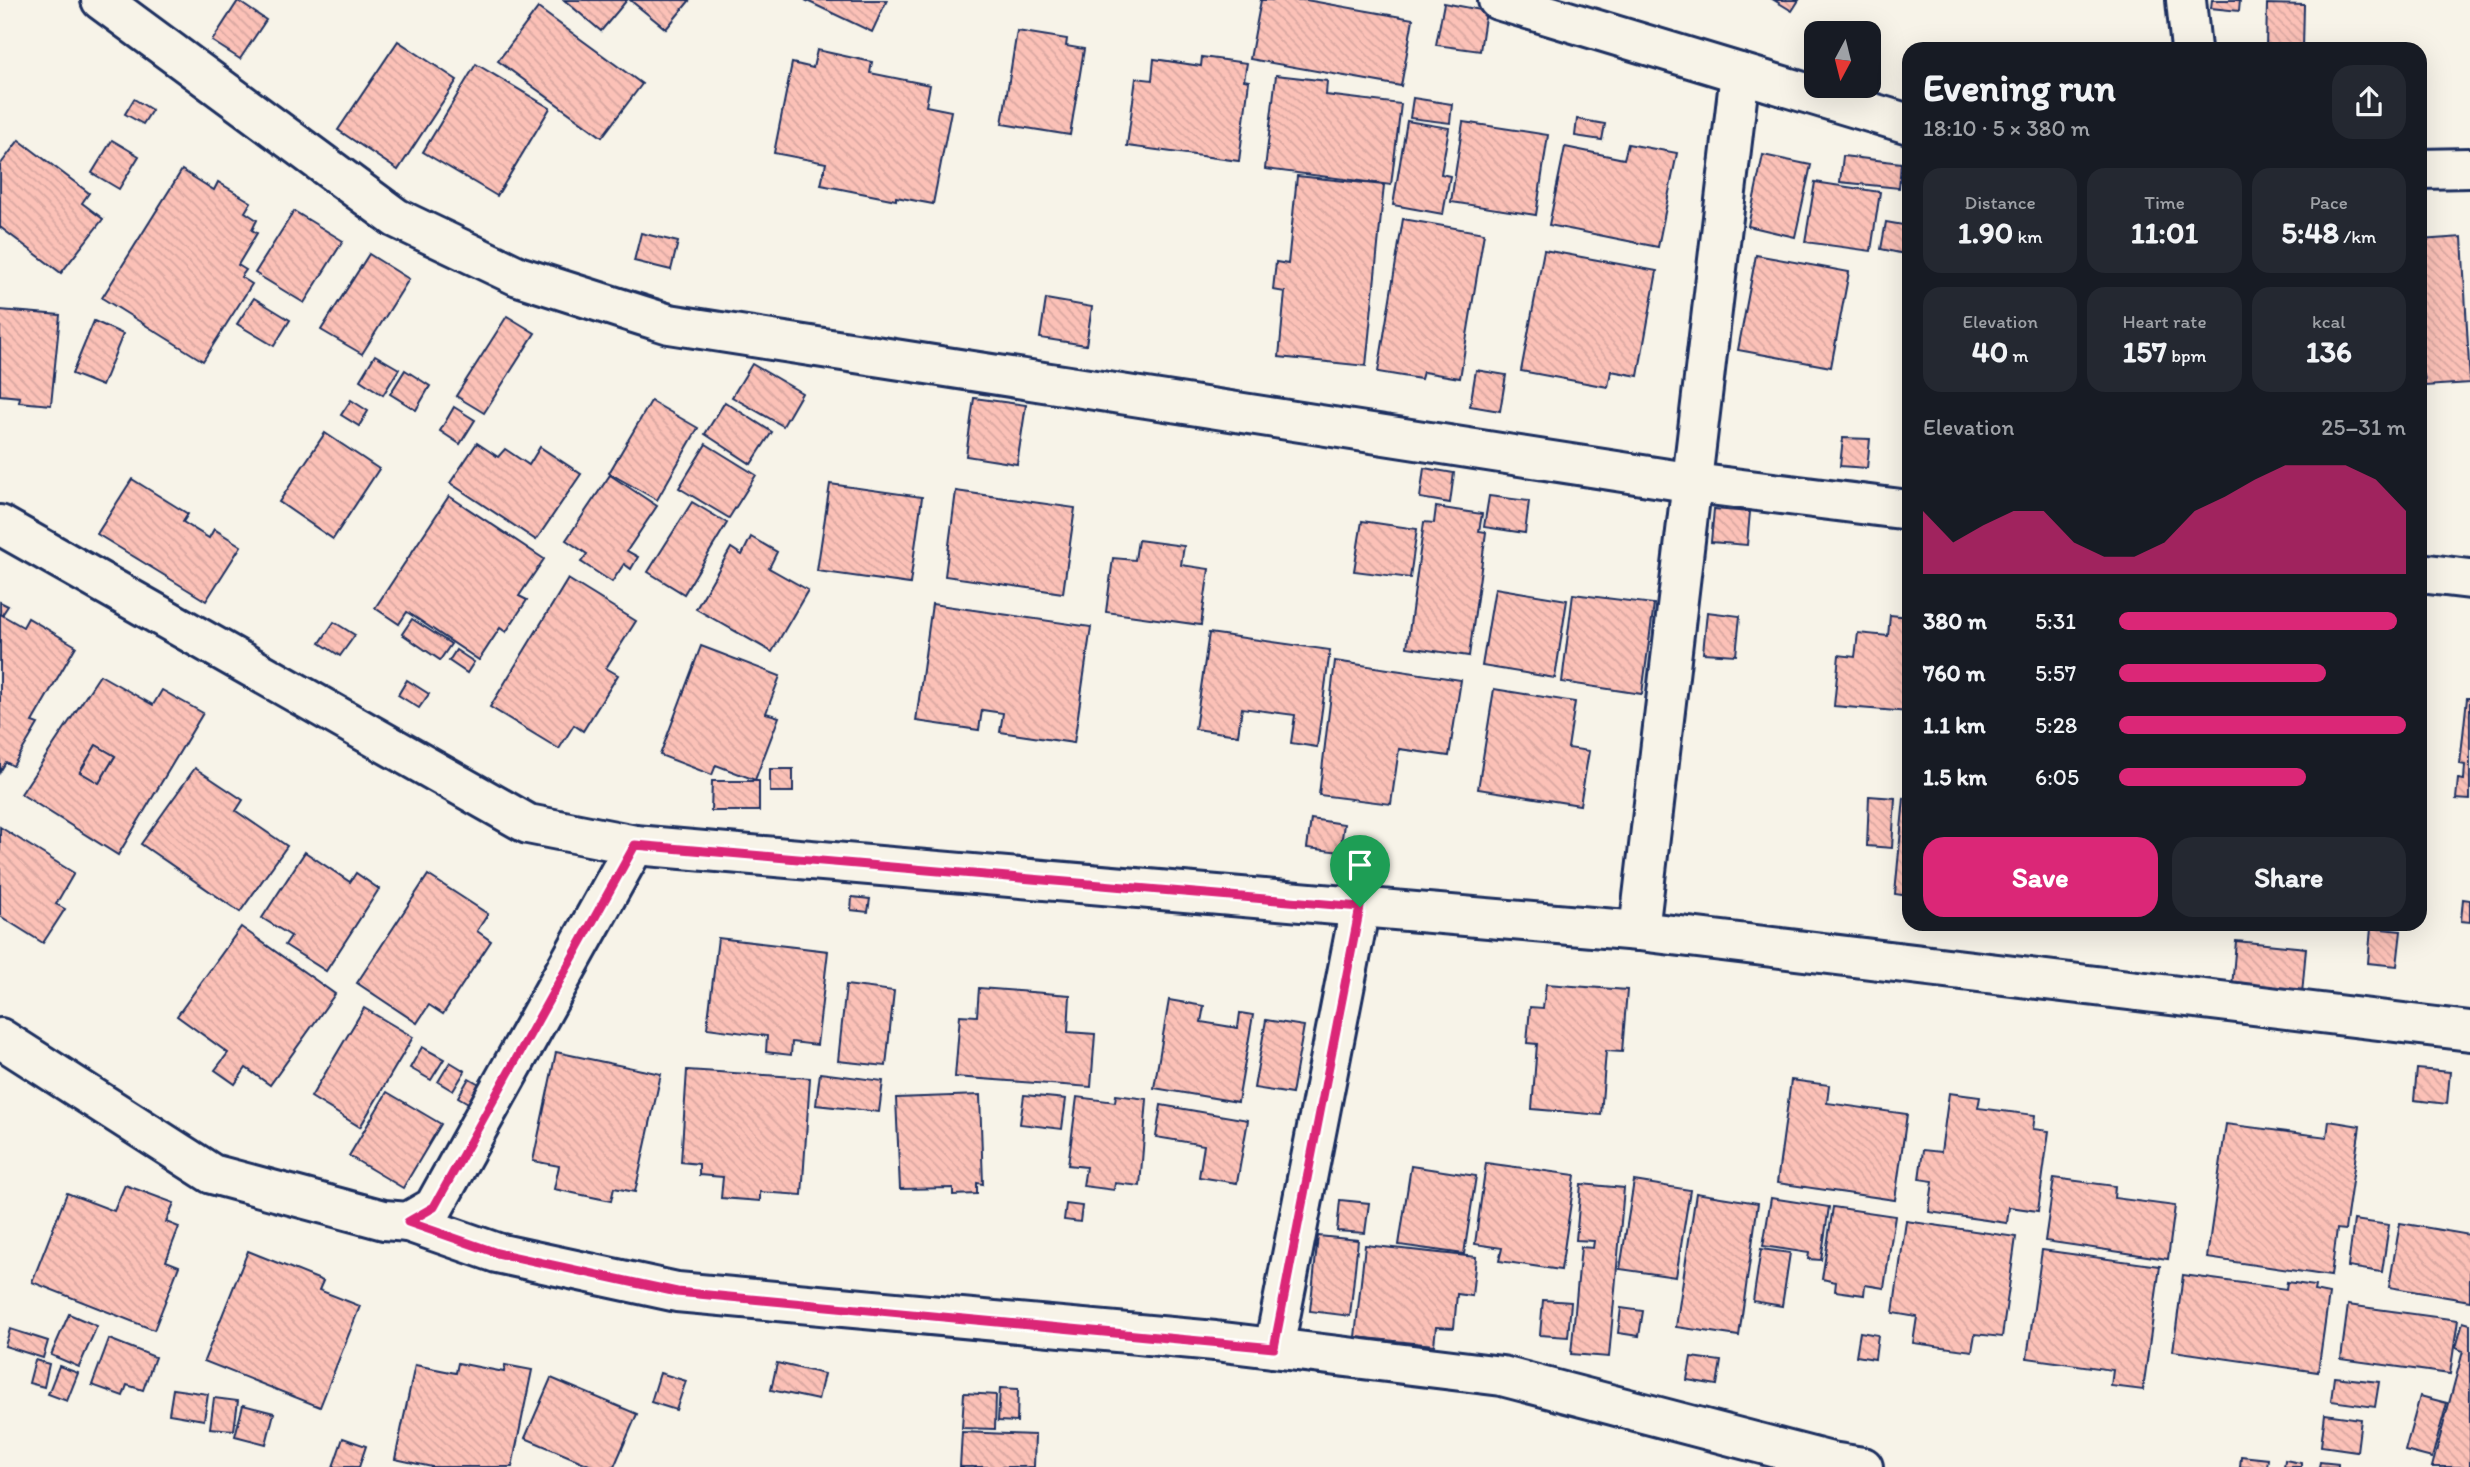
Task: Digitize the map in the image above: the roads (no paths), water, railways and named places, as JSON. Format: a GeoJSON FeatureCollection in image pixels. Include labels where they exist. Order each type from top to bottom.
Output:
{"type":"FeatureCollection","features":[{"type":"Feature","properties":{"kind":"street"},"geometry":{"type":"LineString","coordinates":[[101,0],[396,218],[518,276],[669,324],[1693,483],[1902,509]]}},
{"type":"Feature","properties":{"kind":"street"},"geometry":{"type":"LineString","coordinates":[[1499,0],[1902,122]]}},
{"type":"Feature","properties":{"kind":"street"},"geometry":{"type":"LineString","coordinates":[[2186,0],[2190,42]]}},
{"type":"Feature","properties":{"kind":"street"},"geometry":{"type":"LineString","coordinates":[[1639,931],[1740,73]]}},
{"type":"Feature","properties":{"kind":"street"},"geometry":{"type":"LineString","coordinates":[[2427,169],[2470,168]]}},
{"type":"Feature","properties":{"kind":"street"},"geometry":{"type":"LineString","coordinates":[[0,525],[528,824],[635,845],[1639,931],[2470,1031]]}},
{"type":"Feature","properties":{"kind":"street"},"geometry":{"type":"LineString","coordinates":[[2427,574],[2470,579]]}},
{"type":"Feature","properties":{"kind":"street"},"geometry":{"type":"LineString","coordinates":[[408,1222],[434,1207],[635,845]]}},
{"type":"Feature","properties":{"kind":"street"},"geometry":{"type":"LineString","coordinates":[[1274,1348],[1360,907]]}},
{"type":"Feature","properties":{"kind":"street"},"geometry":{"type":"LineString","coordinates":[[0,1038],[212,1174],[384,1220],[408,1222],[497,1253],[677,1292],[1274,1348],[1503,1376],[1831,1462],[1863,1467]]}}]}
